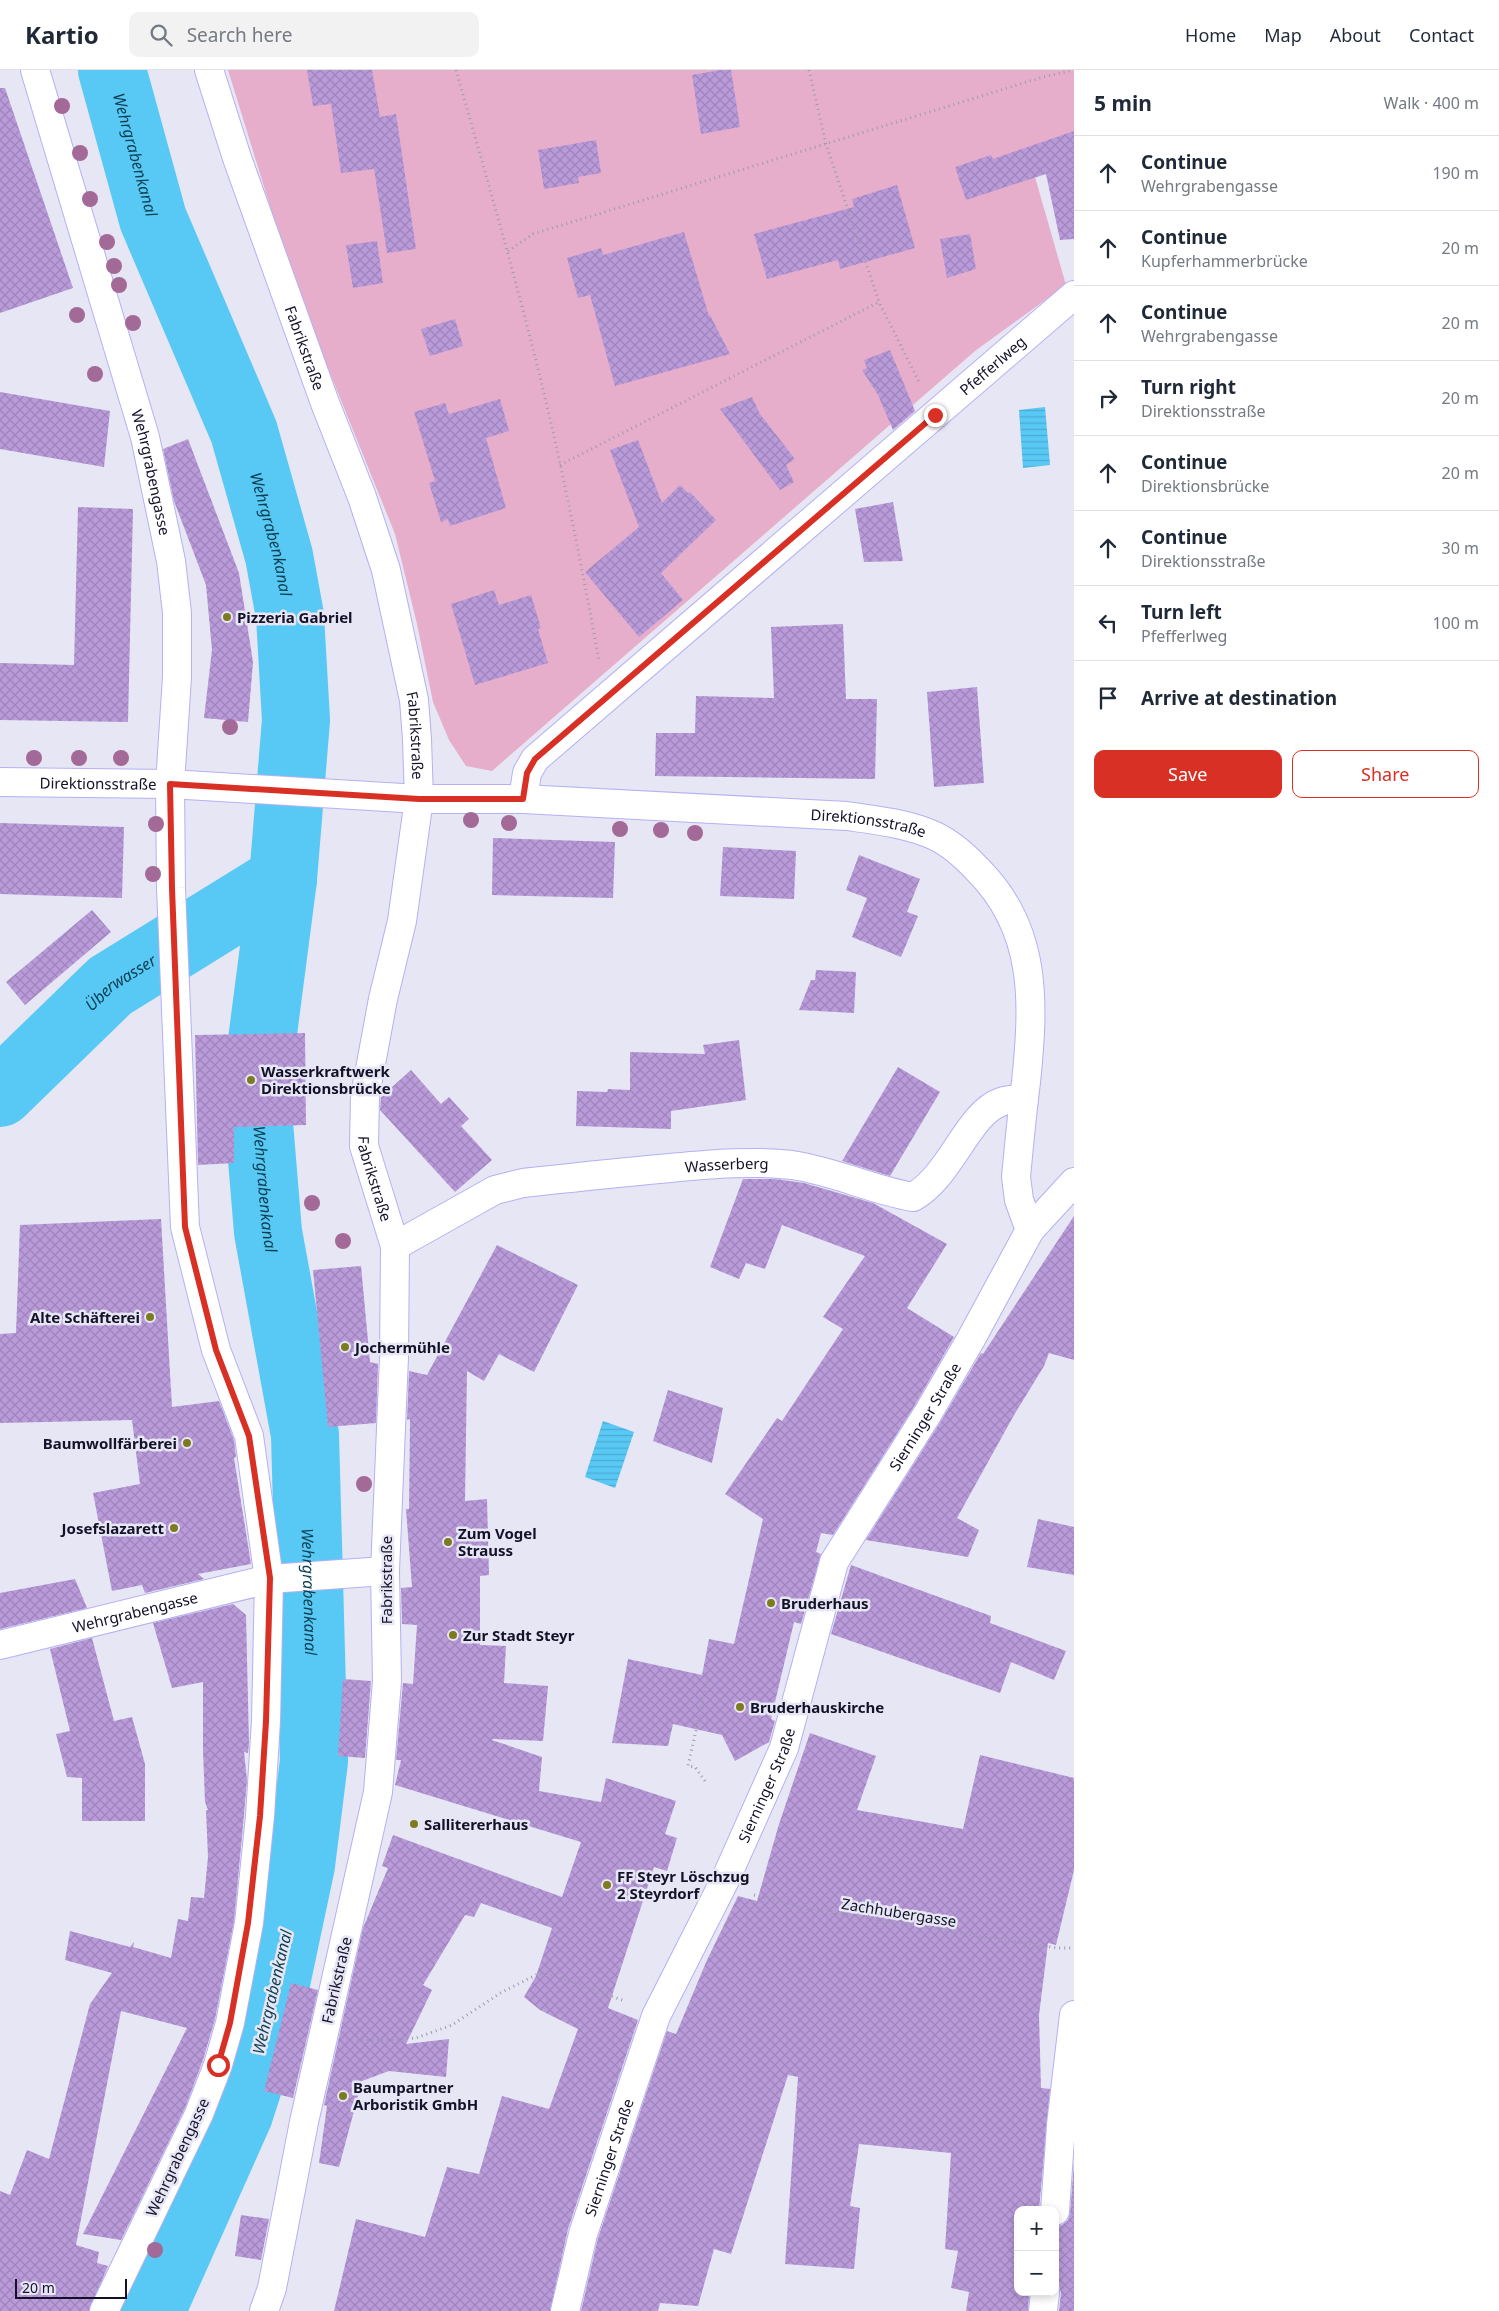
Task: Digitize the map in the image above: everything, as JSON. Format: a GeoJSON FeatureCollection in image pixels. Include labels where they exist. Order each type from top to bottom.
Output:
{"type":"FeatureCollection","features":[{"type":"Feature","properties":{"kind":"street","name":"Wehrgrabengasse"},"geometry":{"type":"LineString","coordinates":[[35,70],[145,436],[171,561],[177,613],[178,677],[170,784],[172,888],[185,1227],[216,1350],[249,1436],[276,1578],[260,1816],[248,1923],[230,2023],[218,2065],[199,2114],[104,2311]]}},
{"type":"Feature","properties":{"kind":"street","name":"Fabrikstraße"},"geometry":{"type":"LineString","coordinates":[[208,70],[240,167],[325,403],[362,497],[386,570],[414,700],[419,799],[402,921],[383,999],[365,1096],[364,1146],[395,1246],[394,1356],[372,1572],[387,1682],[378,1792],[322,2039],[272,2288],[264,2311]]}},
{"type":"Feature","properties":{"kind":"street","name":"Pfefferlweg"},"geometry":{"type":"LineString","coordinates":[[523,799],[527,773],[535,759],[1074,295]]}},
{"type":"Feature","properties":{"kind":"street","name":"Direktionsstraße"},"geometry":{"type":"LineString","coordinates":[[0,782],[170,784],[419,799],[523,799],[847,816],[896,823],[930,834],[963,854],[992,883],[1010,912],[1024,947],[1030,984],[1032,1024],[1016,1176],[1019,1200],[1030,1230]]}},
{"type":"Feature","properties":{"kind":"street","name":"Wasserberg"},"geometry":{"type":"LineString","coordinates":[[395,1246],[495,1190],[523,1183],[584,1176],[754,1162],[820,1171],[884,1192],[913,1198],[926,1190],[943,1172],[985,1110],[1001,1101],[1024,1099]]}},
{"type":"Feature","properties":{"kind":"street","name":"Sierninger Straße"},"geometry":{"type":"LineString","coordinates":[[565,2311],[583,2234],[656,2016],[722,1886],[784,1748],[834,1562],[928,1413],[971,1339],[1030,1230],[1074,1182]]}},
{"type":"Feature","properties":{"kind":"street"},"geometry":{"type":"LineString","coordinates":[[276,1578],[372,1572]]}},
{"type":"Feature","properties":{"kind":"street","name":"Wehrgrabengasse"},"geometry":{"type":"LineString","coordinates":[[0,1645],[276,1578]]}},
{"type":"Feature","properties":{"kind":"street"},"geometry":{"type":"LineString","coordinates":[[1055,2206],[1061,2125],[1074,2014]]}},
{"type":"Feature","properties":{"kind":"street"},"geometry":{"type":"LineString","coordinates":[[1043,2311],[1045,2296]]}},
{"type":"Feature","properties":{"kind":"path"},"geometry":{"type":"LineString","coordinates":[[456,70],[508,251],[574,525],[599,660],[611,695]]}},
{"type":"Feature","properties":{"kind":"path"},"geometry":{"type":"LineString","coordinates":[[809,70],[826,144],[879,302],[935,415]]}},
{"type":"Feature","properties":{"kind":"path"},"geometry":{"type":"LineString","coordinates":[[508,251],[533,234],[1073,70]]}},
{"type":"Feature","properties":{"kind":"path"},"geometry":{"type":"LineString","coordinates":[[560,465],[879,302]]}},
{"type":"Feature","properties":{"kind":"path"},"geometry":{"type":"LineString","coordinates":[[706,1781],[695,1767],[688,1766],[707,1682]]}},
{"type":"Feature","properties":{"kind":"path","name":"Zachhubergasse"},"geometry":{"type":"LineString","coordinates":[[722,1886],[808,1909],[1057,1948],[1074,1948]]}},
{"type":"Feature","properties":{"kind":"path"},"geometry":{"type":"LineString","coordinates":[[322,2039],[333,2042],[416,2038],[452,2024],[502,1992],[538,1974],[555,1976],[614,1996]]}},
{"type":"Feature","properties":{"kind":"shaded area"},"geometry":{"type":"Polygon","coordinates":[[[228,70],[1074,70],[1074,160],[1035,177],[1066,285],[975,351],[492,771],[466,766],[449,740],[433,702],[417,624],[395,534],[294,284],[228,70]]]}},
{"type":"Feature","properties":{"kind":"water"},"geometry":{"type":"Polygon","coordinates":[[[1045,407],[1050,465],[1023,468],[1019,410],[1045,407]]]}},
{"type":"Feature","properties":{"kind":"water"},"geometry":{"type":"Polygon","coordinates":[[[603,1421],[634,1432],[615,1488],[585,1477],[603,1421]]]}},
{"type":"Feature","properties":{"kind":"building"},"geometry":{"type":"Polygon","coordinates":[[[307,70],[372,70],[380,117],[396,114],[416,249],[387,253],[374,169],[341,173],[331,104],[313,106],[307,70]]]}},
{"type":"Feature","properties":{"kind":"building"},"geometry":{"type":"Polygon","coordinates":[[[731,70],[740,127],[701,134],[692,75],[731,70]]]}},
{"type":"Feature","properties":{"kind":"building"},"geometry":{"type":"Polygon","coordinates":[[[0,88],[5,88],[73,288],[0,313],[0,88]]]}},
{"type":"Feature","properties":{"kind":"building"},"geometry":{"type":"Polygon","coordinates":[[[1074,131],[1074,239],[1060,240],[1046,174],[966,200],[955,167],[991,155],[993,159],[1074,131]]]}},
{"type":"Feature","properties":{"kind":"building"},"geometry":{"type":"Polygon","coordinates":[[[596,140],[601,173],[578,177],[579,183],[544,189],[538,150],[596,140]]]}},
{"type":"Feature","properties":{"kind":"building"},"geometry":{"type":"Polygon","coordinates":[[[897,185],[915,248],[840,269],[838,260],[767,279],[754,234],[854,207],[852,199],[897,185]]]}},
{"type":"Feature","properties":{"kind":"building"},"geometry":{"type":"Polygon","coordinates":[[[684,232],[709,316],[730,354],[615,386],[590,295],[578,298],[567,258],[601,248],[603,255],[684,232]]]}},
{"type":"Feature","properties":{"kind":"building"},"geometry":{"type":"Polygon","coordinates":[[[970,234],[976,269],[947,278],[940,239],[970,234]]]}},
{"type":"Feature","properties":{"kind":"building"},"geometry":{"type":"Polygon","coordinates":[[[377,241],[383,283],[353,288],[346,245],[377,241]]]}},
{"type":"Feature","properties":{"kind":"building"},"geometry":{"type":"Polygon","coordinates":[[[455,319],[463,346],[430,356],[421,329],[455,319]]]}},
{"type":"Feature","properties":{"kind":"building"},"geometry":{"type":"Polygon","coordinates":[[[890,350],[915,411],[893,430],[878,395],[862,370],[867,368],[864,360],[890,350]]]}},
{"type":"Feature","properties":{"kind":"building"},"geometry":{"type":"Polygon","coordinates":[[[0,392],[110,411],[104,467],[0,449],[0,392]]]}},
{"type":"Feature","properties":{"kind":"building"},"geometry":{"type":"Polygon","coordinates":[[[752,397],[760,414],[795,459],[786,465],[794,482],[780,490],[720,409],[752,397]]]}},
{"type":"Feature","properties":{"kind":"building"},"geometry":{"type":"Polygon","coordinates":[[[500,399],[509,431],[486,438],[506,508],[450,526],[448,519],[441,522],[429,483],[435,481],[414,412],[445,403],[449,414],[500,399]]]}},
{"type":"Feature","properties":{"kind":"building"},"geometry":{"type":"Polygon","coordinates":[[[188,439],[239,573],[253,662],[248,722],[204,718],[212,650],[206,585],[174,501],[163,449],[188,439]]]}},
{"type":"Feature","properties":{"kind":"building"},"geometry":{"type":"Polygon","coordinates":[[[638,440],[662,503],[680,485],[688,493],[690,492],[716,520],[661,573],[683,600],[639,637],[585,572],[639,527],[610,450],[638,440]]]}},
{"type":"Feature","properties":{"kind":"building"},"geometry":{"type":"Polygon","coordinates":[[[893,502],[903,561],[864,562],[855,509],[893,502]]]}},
{"type":"Feature","properties":{"kind":"building"},"geometry":{"type":"Polygon","coordinates":[[[78,507],[133,509],[128,722],[0,720],[0,663],[74,665],[78,507]]]}},
{"type":"Feature","properties":{"kind":"building"},"geometry":{"type":"Polygon","coordinates":[[[494,590],[499,605],[531,595],[541,628],[538,629],[548,663],[475,685],[451,604],[494,590]]]}},
{"type":"Feature","properties":{"kind":"building"},"geometry":{"type":"Polygon","coordinates":[[[843,624],[846,699],[877,699],[875,779],[655,776],[656,733],[695,733],[696,696],[774,698],[771,627],[843,624]]]}},
{"type":"Feature","properties":{"kind":"building"},"geometry":{"type":"Polygon","coordinates":[[[977,687],[984,783],[934,787],[927,692],[977,687]]]}},
{"type":"Feature","properties":{"kind":"building"},"geometry":{"type":"Polygon","coordinates":[[[0,823],[124,827],[122,898],[0,894],[0,823]]]}},
{"type":"Feature","properties":{"kind":"building"},"geometry":{"type":"Polygon","coordinates":[[[493,838],[615,842],[613,898],[492,895],[493,838]]]}},
{"type":"Feature","properties":{"kind":"building"},"geometry":{"type":"Polygon","coordinates":[[[723,847],[796,851],[794,899],[720,896],[723,847]]]}},
{"type":"Feature","properties":{"kind":"building"},"geometry":{"type":"Polygon","coordinates":[[[859,855],[920,879],[907,912],[918,916],[901,957],[852,937],[867,898],[846,890],[859,855]]]}},
{"type":"Feature","properties":{"kind":"building"},"geometry":{"type":"Polygon","coordinates":[[[92,910],[111,932],[25,1005],[6,982],[92,910]]]}},
{"type":"Feature","properties":{"kind":"building"},"geometry":{"type":"Polygon","coordinates":[[[816,970],[856,972],[854,1013],[799,1010],[811,980],[815,980],[816,970]]]}},
{"type":"Feature","properties":{"kind":"building","name":"Wasserkraftwerk Direktionsbrücke"},"geometry":{"type":"Polygon","coordinates":[[[305,1033],[306,1125],[234,1127],[234,1163],[198,1165],[195,1035],[305,1033]]]}},
{"type":"Feature","properties":{"kind":"building"},"geometry":{"type":"Polygon","coordinates":[[[739,1040],[746,1100],[671,1111],[671,1129],[576,1126],[577,1091],[607,1092],[608,1089],[630,1090],[630,1052],[705,1054],[703,1045],[739,1040]]]}},
{"type":"Feature","properties":{"kind":"building"},"geometry":{"type":"Polygon","coordinates":[[[898,1067],[940,1092],[890,1176],[842,1161],[898,1067]]]}},
{"type":"Feature","properties":{"kind":"building"},"geometry":{"type":"Polygon","coordinates":[[[411,1070],[441,1104],[449,1097],[469,1119],[461,1126],[492,1160],[455,1192],[380,1110],[381,1097],[411,1070]]]}},
{"type":"Feature","properties":{"kind":"building"},"geometry":{"type":"Polygon","coordinates":[[[743,1179],[775,1179],[804,1183],[873,1203],[947,1244],[907,1308],[954,1337],[915,1405],[833,1535],[821,1533],[816,1552],[821,1554],[801,1624],[794,1622],[771,1719],[775,1721],[769,1742],[735,1761],[722,1735],[673,1724],[668,1746],[612,1743],[628,1659],[702,1675],[709,1639],[734,1644],[763,1519],[725,1494],[777,1418],[782,1421],[843,1329],[823,1317],[865,1256],[782,1225],[765,1269],[746,1263],[739,1279],[710,1267],[743,1179]]]}},
{"type":"Feature","properties":{"kind":"building"},"geometry":{"type":"Polygon","coordinates":[[[1074,1216],[1074,1360],[1049,1353],[1044,1366],[1014,1415],[957,1518],[979,1530],[968,1557],[866,1540],[941,1421],[981,1353],[983,1354],[1074,1216]]]}},
{"type":"Feature","properties":{"kind":"building"},"geometry":{"type":"Polygon","coordinates":[[[161,1219],[172,1407],[219,1401],[234,1440],[236,1457],[234,1458],[251,1564],[198,1574],[204,1579],[145,1593],[142,1585],[112,1591],[93,1493],[140,1484],[132,1420],[0,1423],[0,1334],[16,1333],[20,1225],[161,1219]]]}},
{"type":"Feature","properties":{"kind":"building"},"geometry":{"type":"Polygon","coordinates":[[[497,1245],[578,1285],[534,1372],[499,1354],[484,1381],[467,1371],[465,1501],[487,1499],[489,1575],[480,1576],[480,1645],[506,1646],[504,1683],[548,1686],[543,1741],[492,1740],[542,1757],[539,1791],[601,1802],[606,1778],[676,1801],[665,1834],[677,1838],[667,1871],[654,1867],[608,2008],[638,2020],[568,2229],[550,2311],[334,2311],[356,2219],[425,2237],[447,2167],[479,2174],[502,2096],[549,2109],[578,2029],[540,2010],[524,1997],[536,1976],[552,1928],[481,1903],[474,1917],[465,1915],[423,1985],[432,1990],[406,2044],[449,2039],[446,2077],[389,2071],[362,2081],[339,2167],[319,2163],[327,2106],[324,2105],[363,1928],[388,1868],[382,1866],[393,1835],[562,1897],[581,1842],[395,1785],[401,1760],[396,1760],[403,1683],[413,1684],[417,1625],[402,1624],[401,1588],[412,1587],[406,1509],[409,1509],[410,1419],[407,1420],[409,1371],[427,1375],[497,1245]]]}},
{"type":"Feature","properties":{"kind":"building","name":"Jochermühle"},"geometry":{"type":"Polygon","coordinates":[[[361,1266],[370,1362],[378,1364],[376,1423],[328,1427],[313,1270],[361,1266]]]}},
{"type":"Feature","properties":{"kind":"building"},"geometry":{"type":"Polygon","coordinates":[[[668,1390],[723,1408],[712,1463],[653,1441],[668,1390]]]}},
{"type":"Feature","properties":{"kind":"building"},"geometry":{"type":"Polygon","coordinates":[[[1038,1519],[1074,1527],[1074,1575],[1027,1567],[1038,1519]]]}},
{"type":"Feature","properties":{"kind":"building"},"geometry":{"type":"Polygon","coordinates":[[[851,1565],[991,1616],[990,1623],[1066,1651],[1054,1680],[1011,1662],[1000,1693],[831,1634],[851,1565]]]}},
{"type":"Feature","properties":{"kind":"building"},"geometry":{"type":"Polygon","coordinates":[[[75,1579],[87,1608],[0,1629],[0,1593],[75,1579]]]}},
{"type":"Feature","properties":{"kind":"building"},"geometry":{"type":"Polygon","coordinates":[[[233,1604],[246,1615],[249,1744],[248,1753],[244,1752],[247,1780],[234,1921],[215,2019],[203,2060],[185,2108],[121,2240],[83,2234],[187,2028],[121,2011],[76,2245],[99,2252],[97,2263],[108,2266],[89,2311],[0,2311],[0,2191],[10,2195],[27,2150],[49,2159],[90,2004],[112,1973],[65,1960],[70,1931],[130,1947],[134,1942],[133,1947],[171,1958],[178,1919],[188,1921],[191,1897],[204,1898],[208,1857],[206,1810],[208,1810],[205,1802],[203,1751],[203,1682],[172,1688],[153,1623],[233,1604]]]}},
{"type":"Feature","properties":{"kind":"building"},"geometry":{"type":"Polygon","coordinates":[[[92,1638],[114,1721],[132,1717],[145,1764],[145,1821],[82,1821],[82,1778],[67,1777],[56,1734],[70,1731],[50,1649],[92,1638]]]}},
{"type":"Feature","properties":{"kind":"building"},"geometry":{"type":"Polygon","coordinates":[[[343,1679],[371,1681],[365,1758],[338,1756],[343,1679]]]}},
{"type":"Feature","properties":{"kind":"building"},"geometry":{"type":"Polygon","coordinates":[[[810,1733],[876,1756],[857,1810],[963,1829],[980,1755],[1074,1778],[1074,1870],[1056,1945],[1048,1943],[1039,2015],[1041,2088],[1050,2089],[1039,2206],[1014,2206],[1014,2296],[1029,2296],[1028,2311],[966,2311],[969,2292],[951,2288],[958,2251],[945,2249],[951,2153],[859,2144],[850,2206],[860,2208],[854,2269],[785,2264],[798,2077],[788,2075],[731,2254],[714,2249],[698,2306],[660,2303],[658,2311],[581,2311],[598,2238],[667,2031],[676,2034],[707,1960],[738,1896],[757,1901],[779,1824],[810,1733]]]}},
{"type":"Feature","properties":{"kind":"building"},"geometry":{"type":"Polygon","coordinates":[[[291,1983],[318,1990],[293,2098],[264,2091],[291,1983]]]}},
{"type":"Feature","properties":{"kind":"building"},"geometry":{"type":"Polygon","coordinates":[[[1074,2163],[1074,2311],[1059,2311],[1061,2293],[1059,2286],[1059,2225],[1068,2220],[1074,2163]]]}},
{"type":"Feature","properties":{"kind":"building"},"geometry":{"type":"Polygon","coordinates":[[[241,2215],[269,2219],[261,2260],[235,2256],[241,2215]]]}},
{"type":"Feature","properties":{"kind":"waterway","name":"Wehrgrabenkanal"},"geometry":{"type":"LineString","coordinates":[[112,70],[153,219],[244,432],[279,556],[290,616],[296,720],[283,879],[256,1087],[268,1232],[305,1435],[314,1761],[301,1865],[266,2030],[239,2114],[151,2311]]}},
{"type":"Feature","properties":{"kind":"waterway","name":"Überwasser"},"geometry":{"type":"LineString","coordinates":[[0,1093],[110,986],[283,879]]}},
{"type":"Feature","properties":{"kind":"place","name":"Pizzeria Gabriel"},"geometry":{"type":"Point","coordinates":[227,617]}},
{"type":"Feature","properties":{"kind":"place","name":"Wasserkraftwerk Direktionsbrücke"},"geometry":{"type":"Point","coordinates":[251,1080]}},
{"type":"Feature","properties":{"kind":"place","name":"Alte Schäfterei"},"geometry":{"type":"Point","coordinates":[150,1317]}},
{"type":"Feature","properties":{"kind":"place","name":"Jochermühle"},"geometry":{"type":"Point","coordinates":[345,1347]}},
{"type":"Feature","properties":{"kind":"place","name":"Baumwollfärberei"},"geometry":{"type":"Point","coordinates":[187,1443]}},
{"type":"Feature","properties":{"kind":"place","name":"Josefslazarett"},"geometry":{"type":"Point","coordinates":[174,1528]}},
{"type":"Feature","properties":{"kind":"place","name":"Zum Vogel Strauss"},"geometry":{"type":"Point","coordinates":[448,1542]}},
{"type":"Feature","properties":{"kind":"place","name":"Bruderhaus"},"geometry":{"type":"Point","coordinates":[771,1603]}},
{"type":"Feature","properties":{"kind":"place","name":"Zur Stadt Steyr"},"geometry":{"type":"Point","coordinates":[453,1635]}},
{"type":"Feature","properties":{"kind":"place","name":"Bruderhauskirche"},"geometry":{"type":"Point","coordinates":[740,1707]}},
{"type":"Feature","properties":{"kind":"place","name":"Sallitererhaus"},"geometry":{"type":"Point","coordinates":[414,1824]}},
{"type":"Feature","properties":{"kind":"place","name":"FF Steyr Löschzug 2 Steyrdorf"},"geometry":{"type":"Point","coordinates":[607,1885]}},
{"type":"Feature","properties":{"kind":"place","name":"Baumpartner Arboristik GmbH"},"geometry":{"type":"Point","coordinates":[343,2096]}},
{"type":"Feature","properties":{"kind":"route"},"geometry":{"type":"LineString","coordinates":[[218,2065],[230,2023],[248,1923],[260,1816],[266,1721],[270,1578],[259,1516],[249,1436],[216,1350],[185,1227],[172,888],[170,784],[419,799],[523,799],[527,773],[535,759],[935,415]]}}]}
